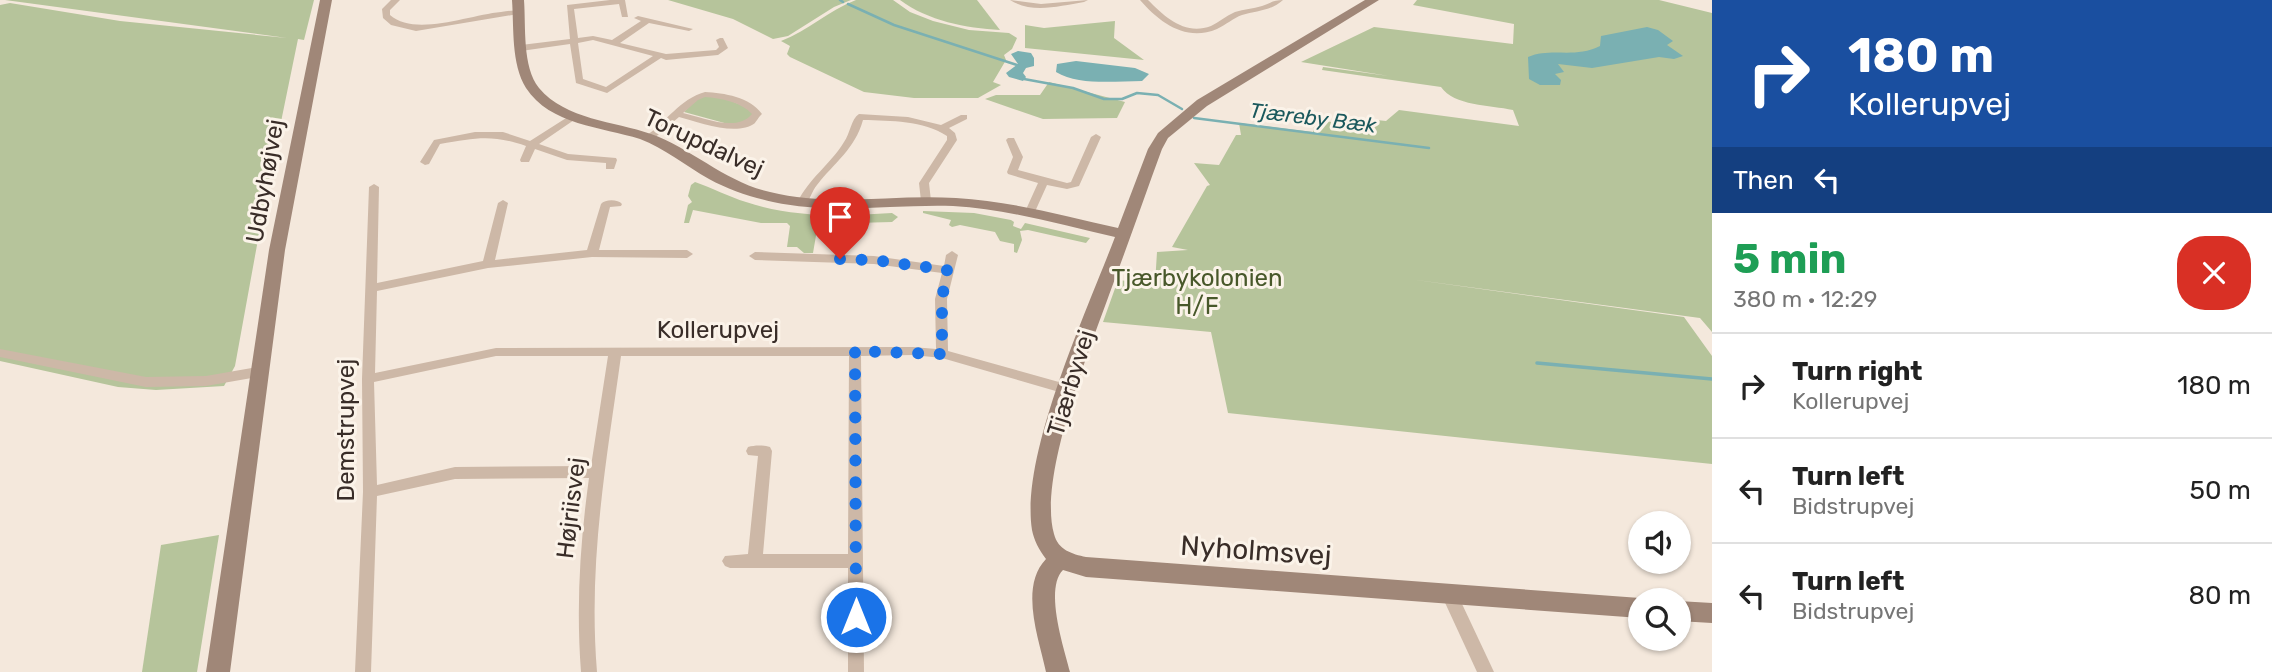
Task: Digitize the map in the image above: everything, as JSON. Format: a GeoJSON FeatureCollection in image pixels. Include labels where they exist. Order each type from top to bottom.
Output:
{"type":"FeatureCollection","features":[{"type":"Feature","properties":{"kind":"street","name":"Udbyhøjvej"},"geometry":{"type":"LineString","coordinates":[[218,672],[257,372],[294,154],[326,0]]}},
{"type":"Feature","properties":{"kind":"street"},"geometry":{"type":"LineString","coordinates":[[396,0],[386,9],[386,16],[390,21],[409,27],[429,27],[518,6]]}},
{"type":"Feature","properties":{"kind":"street"},"geometry":{"type":"LineString","coordinates":[[1014,0],[1025,5],[1043,7],[1084,0]]}},
{"type":"Feature","properties":{"kind":"street"},"geometry":{"type":"LineString","coordinates":[[1143,0],[1161,20],[1171,26],[1202,30],[1212,28],[1236,15],[1274,5],[1279,0]]}},
{"type":"Feature","properties":{"kind":"street","name":"Tjærbyvej"},"geometry":{"type":"LineString","coordinates":[[1060,560],[1048,546],[1041,516],[1050,451],[1066,389],[1154,149],[1170,129],[1220,91],[1373,0]]}},
{"type":"Feature","properties":{"kind":"street"},"geometry":{"type":"LineString","coordinates":[[558,9],[622,1],[625,15]]}},
{"type":"Feature","properties":{"kind":"street","name":"Torupdalvej"},"geometry":{"type":"LineString","coordinates":[[518,6],[524,72],[534,90],[549,104],[574,117],[649,138],[738,188],[802,203],[845,206],[926,201],[980,205],[1122,234]]}},
{"type":"Feature","properties":{"kind":"street"},"geometry":{"type":"LineString","coordinates":[[570,7],[579,81],[607,90],[659,55]]}},
{"type":"Feature","properties":{"kind":"street"},"geometry":{"type":"LineString","coordinates":[[638,18],[689,29]]}},
{"type":"Feature","properties":{"kind":"street"},"geometry":{"type":"LineString","coordinates":[[614,43],[648,20]]}},
{"type":"Feature","properties":{"kind":"street"},"geometry":{"type":"LineString","coordinates":[[521,48],[593,38],[659,55],[718,52],[724,48],[720,40]]}},
{"type":"Feature","properties":{"kind":"street"},"geometry":{"type":"LineString","coordinates":[[649,138],[698,95],[712,93],[750,107],[757,114],[748,124],[734,126],[677,114]]}},
{"type":"Feature","properties":{"kind":"street"},"geometry":{"type":"LineString","coordinates":[[525,160],[532,144],[574,117]]}},
{"type":"Feature","properties":{"kind":"street"},"geometry":{"type":"LineString","coordinates":[[802,203],[811,185],[838,160],[856,135],[859,117],[890,118],[942,128],[952,135],[952,140],[924,183],[926,201]]}},
{"type":"Feature","properties":{"kind":"street"},"geometry":{"type":"LineString","coordinates":[[942,128],[964,117]]}},
{"type":"Feature","properties":{"kind":"street"},"geometry":{"type":"LineString","coordinates":[[425,162],[437,142],[475,135],[503,135],[567,157],[612,160],[610,167]]}},
{"type":"Feature","properties":{"kind":"street"},"geometry":{"type":"LineString","coordinates":[[1011,140],[1018,157],[1012,172],[1067,186],[1075,184],[1096,137]]}},
{"type":"Feature","properties":{"kind":"street"},"geometry":{"type":"LineString","coordinates":[[1029,214],[1044,181]]}},
{"type":"Feature","properties":{"kind":"street","name":"Demstrupvej"},"geometry":{"type":"LineString","coordinates":[[363,672],[370,492],[368,379],[374,187]]}},
{"type":"Feature","properties":{"kind":"street"},"geometry":{"type":"LineString","coordinates":[[488,264],[503,204]]}},
{"type":"Feature","properties":{"kind":"street"},"geometry":{"type":"LineString","coordinates":[[593,253],[606,204],[617,204]]}},
{"type":"Feature","properties":{"kind":"street"},"geometry":{"type":"LineString","coordinates":[[371,288],[488,264],[593,253],[687,254]]}},
{"type":"Feature","properties":{"kind":"street"},"geometry":{"type":"LineString","coordinates":[[942,354],[942,299],[952,255]]}},
{"type":"Feature","properties":{"kind":"street"},"geometry":{"type":"LineString","coordinates":[[755,256],[874,260],[947,270]]}},
{"type":"Feature","properties":{"kind":"street","name":"Højriisvej"},"geometry":{"type":"LineString","coordinates":[[589,672],[584,626],[586,576],[615,351]]}},
{"type":"Feature","properties":{"kind":"street"},"geometry":{"type":"LineString","coordinates":[[855,351],[856,672]]}},
{"type":"Feature","properties":{"kind":"street","name":"Kollerupvej"},"geometry":{"type":"LineString","coordinates":[[368,379],[496,352],[855,351],[942,354],[1066,389]]}},
{"type":"Feature","properties":{"kind":"street"},"geometry":{"type":"LineString","coordinates":[[0,353],[146,382],[206,381],[257,372]]}},
{"type":"Feature","properties":{"kind":"street"},"geometry":{"type":"LineString","coordinates":[[753,451],[765,451],[755,561]]}},
{"type":"Feature","properties":{"kind":"street"},"geometry":{"type":"LineString","coordinates":[[370,492],[455,473],[598,472]]}},
{"type":"Feature","properties":{"kind":"street"},"geometry":{"type":"LineString","coordinates":[[1058,672],[1044,580],[1053,565],[1060,560]]}},
{"type":"Feature","properties":{"kind":"street","name":"Nyholmsvej"},"geometry":{"type":"LineString","coordinates":[[1060,560],[1086,567],[1628,607]]}},
{"type":"Feature","properties":{"kind":"street"},"geometry":{"type":"LineString","coordinates":[[730,561],[856,561]]}},
{"type":"Feature","properties":{"kind":"street"},"geometry":{"type":"LineString","coordinates":[[1449,594],[1486,672]]}},
{"type":"Feature","properties":{"kind":"street"},"geometry":{"type":"LineString","coordinates":[[1691,612],[1712,613]]}},
{"type":"Feature","properties":{"kind":"green space"},"geometry":{"type":"Polygon","coordinates":[[[5,0],[314,0],[304,40],[298,39],[235,366],[224,386],[156,390],[118,387],[0,361],[0,5],[10,3],[120,21],[287,38],[5,0]]]}},
{"type":"Feature","properties":{"kind":"green space"},"geometry":{"type":"Polygon","coordinates":[[[668,0],[851,0],[834,7],[788,36],[773,39],[733,19],[668,0]]]}},
{"type":"Feature","properties":{"kind":"green space"},"geometry":{"type":"Polygon","coordinates":[[[856,0],[893,0],[910,12],[933,21],[969,30],[1009,33],[1017,38],[1012,49],[1004,55],[1006,60],[993,82],[1001,85],[978,98],[914,98],[864,92],[787,54],[790,46],[781,41],[856,0]]]}},
{"type":"Feature","properties":{"kind":"green space"},"geometry":{"type":"Polygon","coordinates":[[[900,0],[977,0],[1000,30],[948,22],[923,13],[900,0]]]}},
{"type":"Feature","properties":{"kind":"green space","name":"Tjærbykolonien H/F"},"geometry":{"type":"Polygon","coordinates":[[[1417,0],[1659,0],[1712,13],[1712,332],[1700,318],[1409,279],[1684,317],[1712,356],[1712,464],[1228,413],[1211,332],[1103,322],[1118,280],[1155,284],[1157,252],[1188,250],[1172,247],[1210,185],[1194,163],[1219,165],[1236,135],[1241,135],[1239,123],[1313,132],[1315,120],[1349,124],[1348,117],[1386,121],[1399,110],[1519,126],[1513,110],[1463,101],[1454,98],[1441,87],[1322,70],[1323,67],[1389,76],[1301,62],[1374,27],[1513,44],[1514,24],[1413,5],[1417,0]]]}},
{"type":"Feature","properties":{"kind":"green space"},"geometry":{"type":"Polygon","coordinates":[[[1115,21],[1114,38],[1144,60],[1025,48],[1025,25],[1044,28],[1115,21]]]}},
{"type":"Feature","properties":{"kind":"green space"},"geometry":{"type":"Polygon","coordinates":[[[1049,82],[1125,102],[1117,118],[1043,119],[985,99],[996,95],[1040,95],[1049,82]]]}},
{"type":"Feature","properties":{"kind":"green space"},"geometry":{"type":"Polygon","coordinates":[[[719,96],[746,107],[753,114],[747,122],[728,124],[684,112],[698,97],[719,96]]]}},
{"type":"Feature","properties":{"kind":"green space"},"geometry":{"type":"Polygon","coordinates":[[[695,182],[740,200],[782,211],[837,215],[892,213],[898,217],[892,222],[818,224],[813,253],[804,253],[797,247],[787,247],[790,226],[787,223],[761,223],[693,210],[689,223],[684,223],[688,205],[692,202],[688,196],[691,185],[695,182]]]}},
{"type":"Feature","properties":{"kind":"green space"},"geometry":{"type":"Polygon","coordinates":[[[923,211],[974,213],[1011,220],[1014,222],[1013,226],[1021,229],[1025,223],[1090,238],[1086,243],[1028,230],[1020,231],[1022,240],[1017,253],[1014,252],[1014,244],[1000,241],[995,232],[960,225],[952,227],[949,225],[951,220],[923,211]]]}},
{"type":"Feature","properties":{"kind":"green space"},"geometry":{"type":"Polygon","coordinates":[[[219,535],[197,672],[142,672],[161,545],[219,535]]]}},
{"type":"Feature","properties":{"kind":"water"},"geometry":{"type":"Polygon","coordinates":[[[1647,27],[1658,30],[1673,41],[1667,45],[1683,56],[1674,59],[1659,57],[1592,68],[1558,64],[1564,72],[1555,74],[1561,80],[1560,85],[1540,85],[1529,79],[1528,57],[1590,50],[1600,46],[1601,36],[1647,27]]]}},
{"type":"Feature","properties":{"kind":"water"},"geometry":{"type":"Polygon","coordinates":[[[1018,51],[1031,53],[1034,58],[1034,66],[1026,68],[1023,73],[1026,77],[1023,81],[1009,77],[1006,73],[1018,64],[1011,54],[1018,51]]]}},
{"type":"Feature","properties":{"kind":"water"},"geometry":{"type":"Polygon","coordinates":[[[1076,61],[1135,68],[1149,74],[1142,81],[1098,82],[1075,79],[1056,72],[1057,64],[1076,61]]]}},
{"type":"Feature","properties":{"kind":"waterway"},"geometry":{"type":"LineString","coordinates":[[848,4],[894,25],[1017,65]]}},
{"type":"Feature","properties":{"kind":"waterway","name":"Tjæreby Bæk"},"geometry":{"type":"LineString","coordinates":[[1024,79],[1073,88],[1104,99],[1122,99],[1137,93],[1158,95],[1182,109]]}},
{"type":"Feature","properties":{"kind":"waterway","name":"Tjæreby Bæk"},"geometry":{"type":"LineString","coordinates":[[1194,118],[1429,148]]}},
{"type":"Feature","properties":{"kind":"waterway"},"geometry":{"type":"LineString","coordinates":[[1537,363],[1712,379]]}},
{"type":"Feature","properties":{"kind":"route"},"geometry":{"type":"LineString","coordinates":[[840,259],[874,260],[947,270],[942,299],[942,354],[855,351],[856,617]]}}]}
